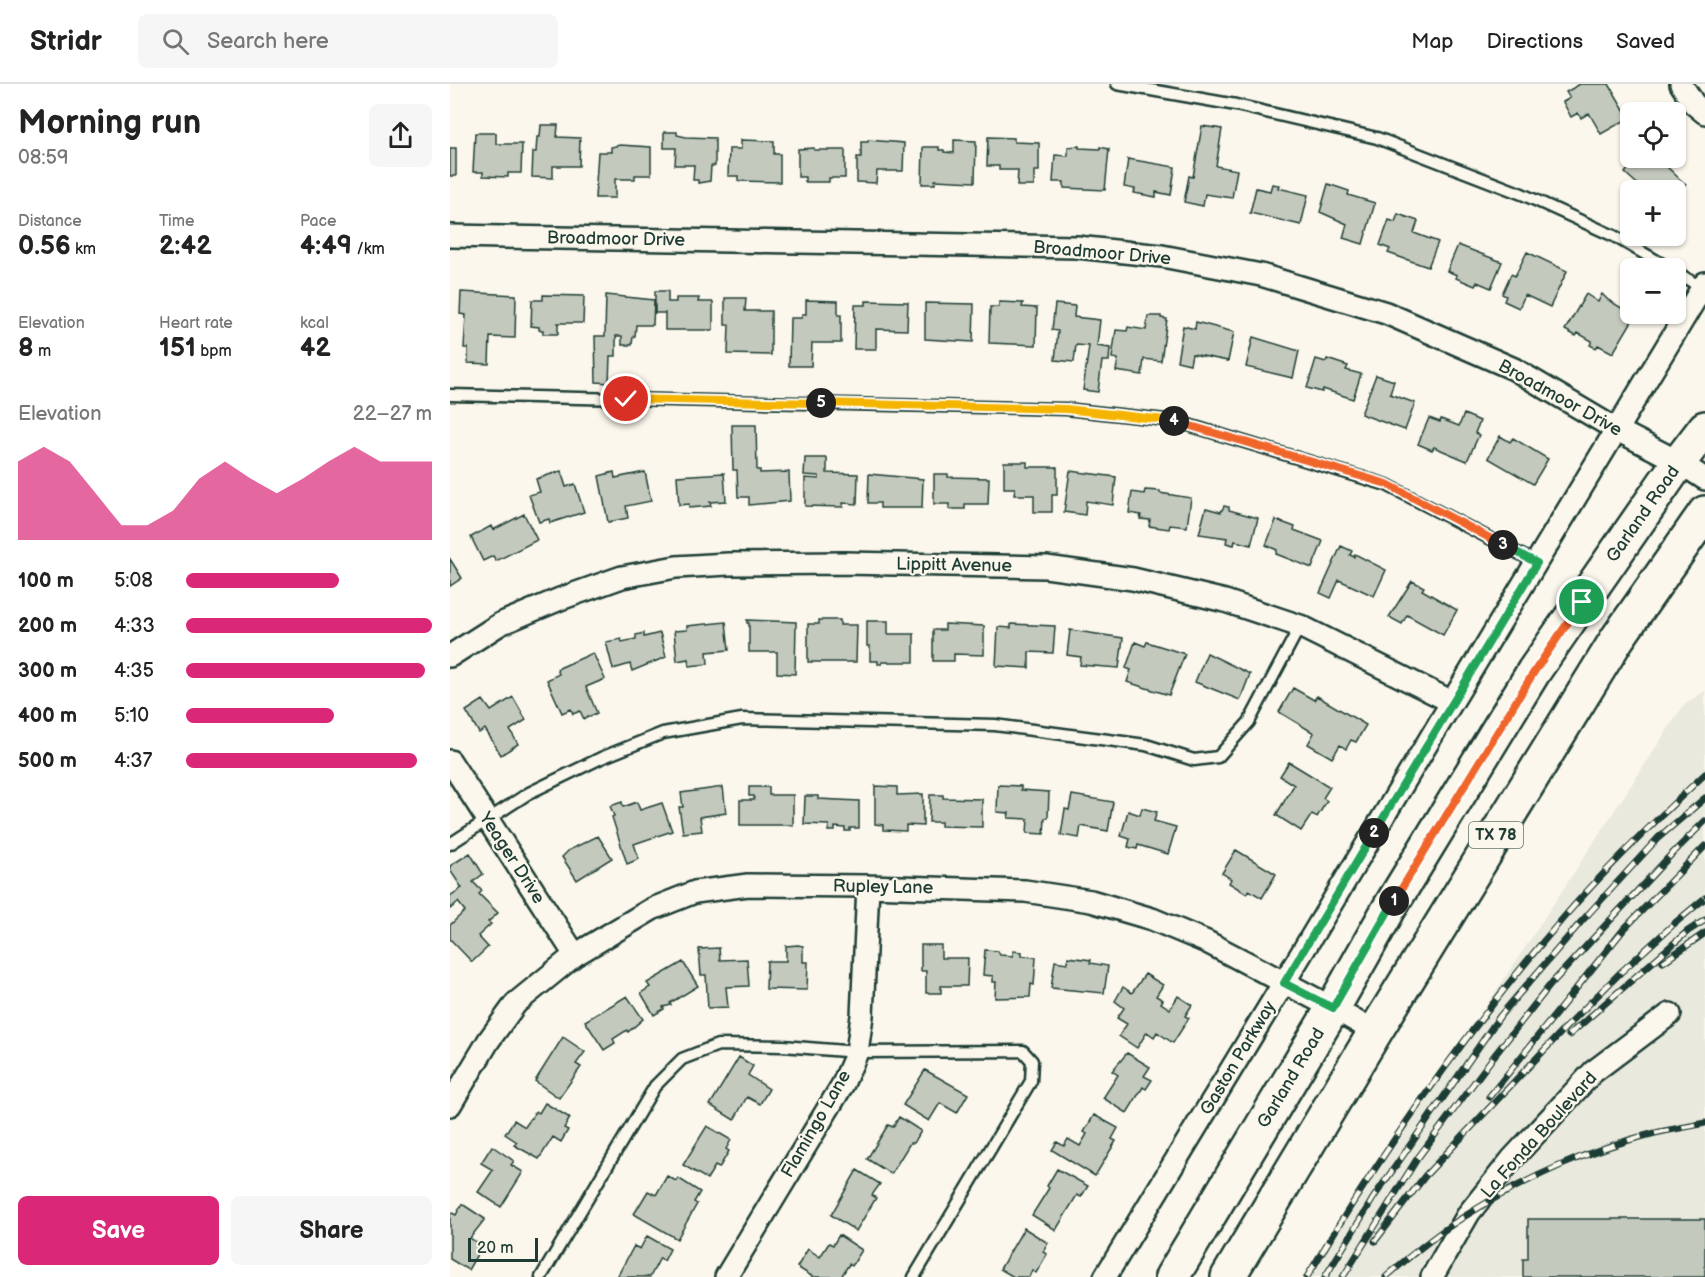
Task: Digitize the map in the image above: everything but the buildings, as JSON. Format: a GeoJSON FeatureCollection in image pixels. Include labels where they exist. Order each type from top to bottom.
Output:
{"type":"FeatureCollection","features":[{"type":"Feature","properties":{"kind":"main road","name":"Garland Road"},"geometry":{"type":"LineString","coordinates":[[1172,1277],[1333,1008],[1390,907],[1534,672],[1692,470],[1705,428]]}},
{"type":"Feature","properties":{"kind":"main road","name":"TX 78"},"geometry":{"type":"LineString","coordinates":[[1228,1277],[1375,1032],[1617,639],[1705,513]]}},
{"type":"Feature","properties":{"kind":"street"},"geometry":{"type":"LineString","coordinates":[[1681,84],[1694,104],[1705,112]]}},
{"type":"Feature","properties":{"kind":"street","name":"Broadmoor Drive"},"geometry":{"type":"LineString","coordinates":[[450,236],[1077,248],[1162,256],[1261,275],[1386,313],[1514,369],[1617,430],[1692,470]]}},
{"type":"Feature","properties":{"kind":"street","name":"Gaston Parkway"},"geometry":{"type":"LineString","coordinates":[[1105,1277],[1704,286]]}},
{"type":"Feature","properties":{"kind":"street","name":"Lippitt Avenue"},"geometry":{"type":"LineString","coordinates":[[450,656],[500,624],[560,599],[622,577],[676,567],[844,563],[1046,567],[1133,579],[1225,601],[1300,626],[1452,702]]}},
{"type":"Feature","properties":{"kind":"street","name":"Yeager Drive"},"geometry":{"type":"LineString","coordinates":[[450,761],[575,955]]}},
{"type":"Feature","properties":{"kind":"street","name":"Rupley Lane"},"geometry":{"type":"LineString","coordinates":[[450,1105],[489,1040],[516,1004],[575,955],[652,909],[695,892],[748,885],[1025,891],[1091,901],[1152,919],[1207,942],[1375,1032]]}},
{"type":"Feature","properties":{"kind":"street","name":"Flamingo Lane"},"geometry":{"type":"LineString","coordinates":[[726,1277],[843,1084],[856,1052],[862,1016],[868,886]]}},
{"type":"Feature","properties":{"kind":"street","name":"La Fonda Boulevard"},"geometry":{"type":"LineString","coordinates":[[1436,1275],[1469,1213],[1512,1159],[1593,1072],[1670,1014]]}},
{"type":"Feature","properties":{"kind":"lane"},"geometry":{"type":"LineString","coordinates":[[1117,84],[1236,105],[1377,138],[1522,194],[1614,236],[1652,258]]}},
{"type":"Feature","properties":{"kind":"lane"},"geometry":{"type":"LineString","coordinates":[[1686,277],[1704,286]]}},
{"type":"Feature","properties":{"kind":"lane"},"geometry":{"type":"LineString","coordinates":[[450,395],[1066,409],[1175,421],[1387,484],[1537,563]]}},
{"type":"Feature","properties":{"kind":"lane"},"geometry":{"type":"LineString","coordinates":[[450,844],[529,793],[602,759],[663,733],[742,719],[995,725],[1146,745],[1194,760],[1218,757],[1249,722],[1300,626]]}},
{"type":"Feature","properties":{"kind":"lane"},"geometry":{"type":"LineString","coordinates":[[541,1277],[655,1086],[682,1059],[718,1045],[783,1046],[856,1052],[1023,1051],[1032,1061],[1032,1081],[914,1277]]}},
{"type":"Feature","properties":{"kind":"shaded area"},"geometry":{"type":"Polygon","coordinates":[[[1705,691],[1705,1277],[1309,1277],[1683,706],[1705,691]]]}},
{"type":"Feature","properties":{"kind":"railway"},"geometry":{"type":"LineString","coordinates":[[1307,1277],[1396,1136],[1494,1002],[1598,879],[1705,774]]}},
{"type":"Feature","properties":{"kind":"railway"},"geometry":{"type":"LineString","coordinates":[[1325,1277],[1374,1197],[1500,1016],[1581,922],[1658,838],[1705,798]]}},
{"type":"Feature","properties":{"kind":"railway"},"geometry":{"type":"LineString","coordinates":[[1343,1277],[1417,1159],[1551,984],[1705,821]]}},
{"type":"Feature","properties":{"kind":"railway"},"geometry":{"type":"LineString","coordinates":[[1489,1097],[1624,929],[1705,846]]}},
{"type":"Feature","properties":{"kind":"railway"},"geometry":{"type":"LineString","coordinates":[[1375,1241],[1425,1176],[1567,1026],[1621,972],[1705,898]]}},
{"type":"Feature","properties":{"kind":"railway"},"geometry":{"type":"LineString","coordinates":[[1569,1035],[1688,931],[1705,920]]}},
{"type":"Feature","properties":{"kind":"railway"},"geometry":{"type":"LineString","coordinates":[[1663,962],[1705,933]]}},
{"type":"Feature","properties":{"kind":"railway"},"geometry":{"type":"LineString","coordinates":[[1386,1277],[1426,1243],[1459,1220],[1513,1188],[1583,1156],[1631,1139],[1705,1123]]}},
{"type":"Feature","properties":{"kind":"route"},"geometry":{"type":"LineString","coordinates":[[626,399],[1066,409],[1175,421],[1387,484],[1537,563],[1284,983],[1333,1008],[1390,907],[1534,672],[1582,602]]}}]}
